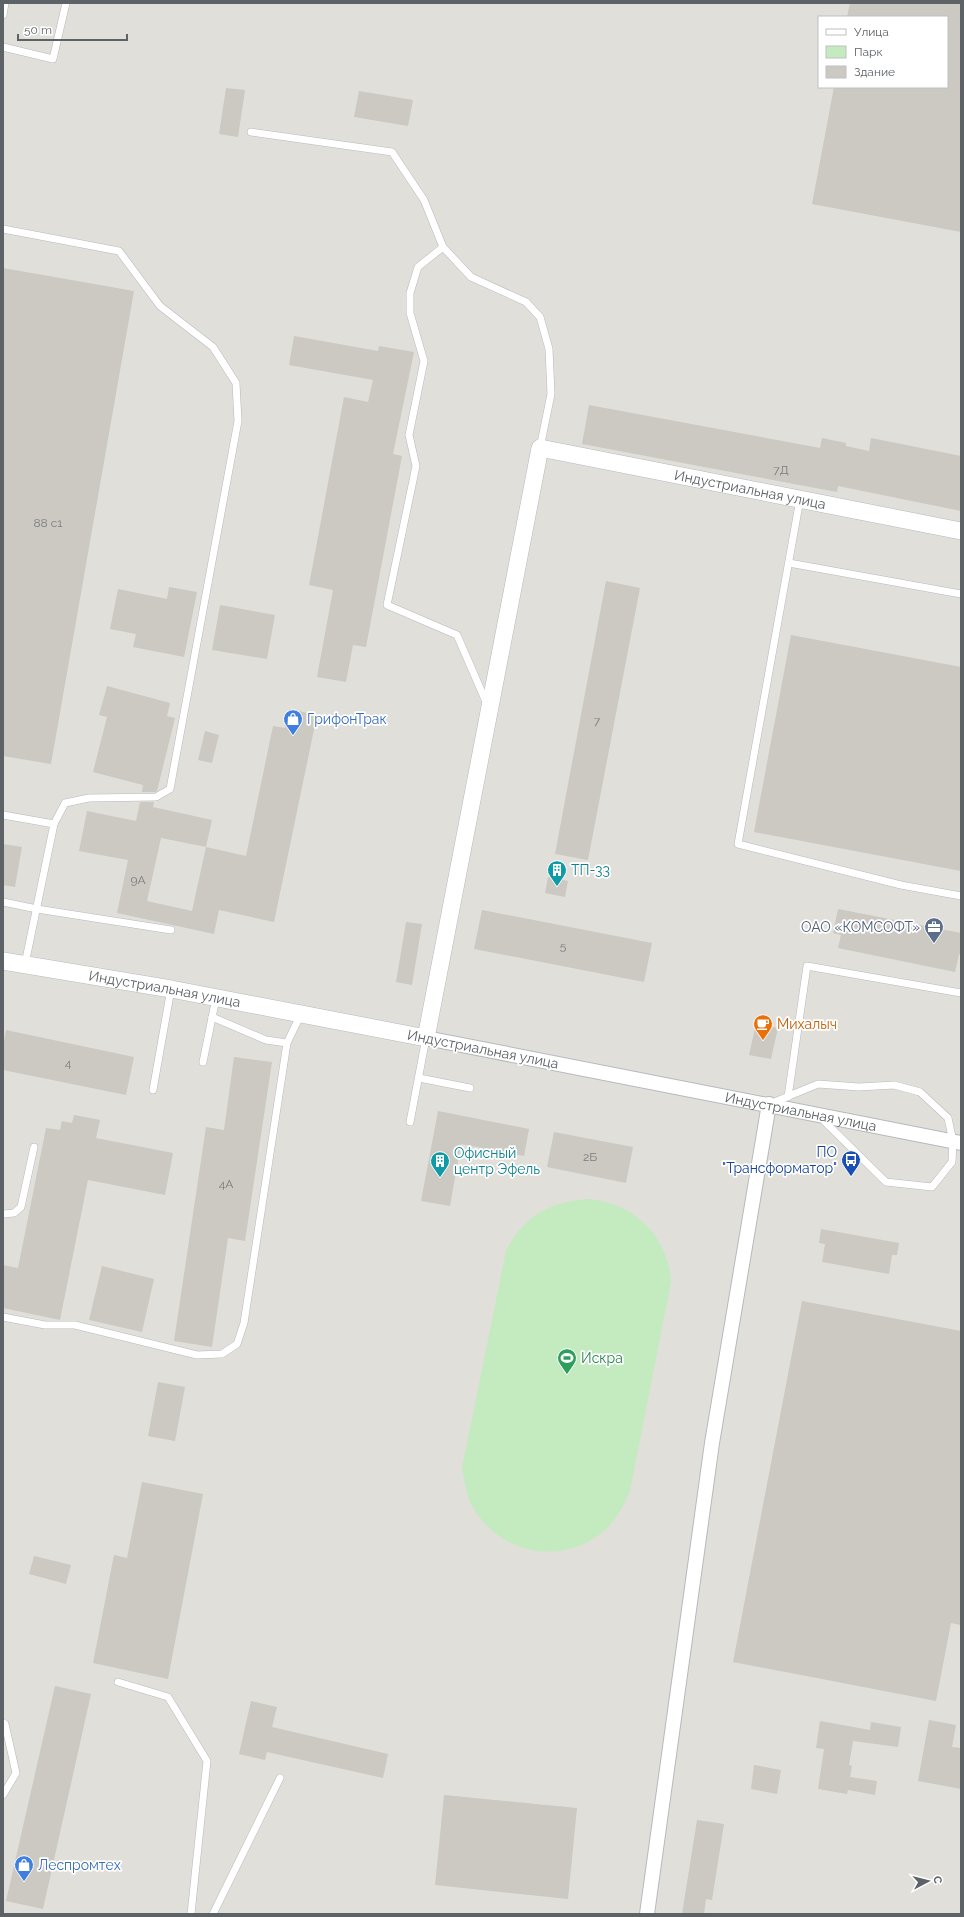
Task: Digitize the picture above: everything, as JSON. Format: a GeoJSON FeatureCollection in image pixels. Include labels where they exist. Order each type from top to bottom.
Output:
{"type":"FeatureCollection","features":[{"type":"Feature","properties":{"kind":"street","name":"Индустриальная улица"},"geometry":{"type":"LineString","coordinates":[[540,448],[961,530]]}},
{"type":"Feature","properties":{"kind":"street"},"geometry":{"type":"LineString","coordinates":[[426,1038],[540,448]]}},
{"type":"Feature","properties":{"kind":"street","name":"Индустриальная улица"},"geometry":{"type":"LineString","coordinates":[[3,961],[216,997],[769,1104],[957,1143]]}},
{"type":"Feature","properties":{"kind":"street"},"geometry":{"type":"LineString","coordinates":[[648,1914],[712,1443],[769,1104]]}},
{"type":"Feature","properties":{"kind":"lane"},"geometry":{"type":"LineString","coordinates":[[3,15],[5,3]]}},
{"type":"Feature","properties":{"kind":"lane"},"geometry":{"type":"LineString","coordinates":[[3,47],[53,59],[66,3]]}},
{"type":"Feature","properties":{"kind":"lane"},"geometry":{"type":"LineString","coordinates":[[251,132],[392,152],[424,200],[443,247],[471,277],[526,302],[540,317],[549,349],[551,394],[540,448]]}},
{"type":"Feature","properties":{"kind":"lane"},"geometry":{"type":"LineString","coordinates":[[3,229],[119,250],[160,306],[213,347],[236,383],[238,422],[170,789],[156,797],[89,798],[65,803],[54,824],[25,965]]}},
{"type":"Feature","properties":{"kind":"lane"},"geometry":{"type":"LineString","coordinates":[[443,247],[418,267],[410,293],[410,313],[424,362],[409,436],[416,466],[386,605],[457,635],[490,709]]}},
{"type":"Feature","properties":{"kind":"lane"},"geometry":{"type":"LineString","coordinates":[[800,499],[738,844],[901,885],[961,896]]}},
{"type":"Feature","properties":{"kind":"lane"},"geometry":{"type":"LineString","coordinates":[[789,563],[961,594]]}},
{"type":"Feature","properties":{"kind":"lane"},"geometry":{"type":"LineString","coordinates":[[3,815],[54,824]]}},
{"type":"Feature","properties":{"kind":"lane"},"geometry":{"type":"LineString","coordinates":[[3,902],[37,909],[171,930]]}},
{"type":"Feature","properties":{"kind":"lane"},"geometry":{"type":"LineString","coordinates":[[788,1097],[807,966],[961,993]]}},
{"type":"Feature","properties":{"kind":"lane"},"geometry":{"type":"LineString","coordinates":[[153,1090],[171,989]]}},
{"type":"Feature","properties":{"kind":"lane"},"geometry":{"type":"LineString","coordinates":[[203,1062],[216,997]]}},
{"type":"Feature","properties":{"kind":"lane"},"geometry":{"type":"LineString","coordinates":[[3,1317],[44,1325],[75,1325],[197,1355],[222,1354],[237,1344],[244,1323],[287,1044],[301,1014]]}},
{"type":"Feature","properties":{"kind":"lane"},"geometry":{"type":"LineString","coordinates":[[212,1017],[266,1040],[287,1044]]}},
{"type":"Feature","properties":{"kind":"lane"},"geometry":{"type":"LineString","coordinates":[[410,1122],[426,1038]]}},
{"type":"Feature","properties":{"kind":"lane"},"geometry":{"type":"LineString","coordinates":[[418,1078],[470,1088]]}},
{"type":"Feature","properties":{"kind":"lane"},"geometry":{"type":"LineString","coordinates":[[769,1104],[818,1084],[859,1087],[894,1085],[920,1092],[948,1118],[957,1143],[952,1162],[932,1187],[886,1182],[818,1115]]}},
{"type":"Feature","properties":{"kind":"lane"},"geometry":{"type":"LineString","coordinates":[[3,1214],[14,1213],[21,1207],[34,1147]]}},
{"type":"Feature","properties":{"kind":"lane"},"geometry":{"type":"LineString","coordinates":[[118,1682],[168,1698],[207,1761],[191,1914]]}},
{"type":"Feature","properties":{"kind":"lane"},"geometry":{"type":"LineString","coordinates":[[3,1724],[5,1724],[16,1773],[3,1795]]}},
{"type":"Feature","properties":{"kind":"lane"},"geometry":{"type":"LineString","coordinates":[[213,1914],[280,1778]]}},
{"type":"Feature","properties":{"kind":"shaded area"},"geometry":{"type":"Polygon","coordinates":[[[3,3],[961,3],[961,1914],[3,1914],[3,3]]]}},
{"type":"Feature","properties":{"kind":"green space","name":"Искра"},"geometry":{"type":"Polygon","coordinates":[[[590,1199],[606,1202],[621,1208],[635,1215],[646,1225],[656,1237],[663,1250],[669,1265],[671,1282],[630,1491],[620,1510],[612,1523],[602,1533],[579,1546],[562,1551],[526,1549],[495,1533],[481,1520],[469,1500],[462,1468],[506,1251],[521,1228],[540,1213],[563,1203],[590,1199]]]}},
{"type":"Feature","properties":{"kind":"building"},"geometry":{"type":"Polygon","coordinates":[[[850,3],[961,3],[961,232],[812,204],[834,88],[948,88],[948,16],[847,16],[850,3]]]}},
{"type":"Feature","properties":{"kind":"building"},"geometry":{"type":"Polygon","coordinates":[[[226,88],[245,90],[238,137],[219,134],[226,88]]]}},
{"type":"Feature","properties":{"kind":"building"},"geometry":{"type":"Polygon","coordinates":[[[359,91],[413,100],[408,126],[354,117],[359,91]]]}},
{"type":"Feature","properties":{"kind":"building"},"geometry":{"type":"Polygon","coordinates":[[[3,268],[134,291],[51,764],[3,756],[3,268]]]}},
{"type":"Feature","properties":{"kind":"building"},"geometry":{"type":"Polygon","coordinates":[[[294,336],[378,351],[379,346],[414,352],[393,454],[402,456],[366,647],[353,645],[346,682],[317,677],[333,590],[309,585],[344,397],[368,402],[373,380],[289,365],[294,336]]]}},
{"type":"Feature","properties":{"kind":"building"},"geometry":{"type":"Polygon","coordinates":[[[589,405],[820,448],[822,438],[846,443],[846,446],[869,451],[871,438],[961,456],[961,511],[838,486],[837,492],[582,444],[589,405]]]}},
{"type":"Feature","properties":{"kind":"building"},"geometry":{"type":"Polygon","coordinates":[[[606,581],[640,588],[588,860],[555,854],[606,581]]]}},
{"type":"Feature","properties":{"kind":"building"},"geometry":{"type":"Polygon","coordinates":[[[169,587],[197,592],[184,657],[133,647],[136,634],[110,629],[118,589],[167,599],[169,587]]]}},
{"type":"Feature","properties":{"kind":"building"},"geometry":{"type":"Polygon","coordinates":[[[220,605],[275,615],[267,659],[212,650],[220,605]]]}},
{"type":"Feature","properties":{"kind":"building"},"geometry":{"type":"Polygon","coordinates":[[[791,635],[961,667],[961,871],[754,832],[791,635]]]}},
{"type":"Feature","properties":{"kind":"building"},"geometry":{"type":"Polygon","coordinates":[[[107,686],[170,703],[167,716],[175,718],[157,791],[155,792],[142,792],[143,785],[93,772],[107,717],[99,715],[107,686]]]}},
{"type":"Feature","properties":{"kind":"building"},"geometry":{"type":"Polygon","coordinates":[[[289,709],[317,715],[274,922],[219,910],[214,934],[117,913],[128,860],[79,851],[87,811],[136,821],[140,802],[154,802],[153,807],[212,820],[206,847],[246,856],[273,726],[285,728],[289,709]],[[161,838],[147,901],[192,911],[206,847],[161,838]]]}},
{"type":"Feature","properties":{"kind":"building"},"geometry":{"type":"Polygon","coordinates":[[[205,731],[219,735],[212,763],[198,760],[205,731]]]}},
{"type":"Feature","properties":{"kind":"building"},"geometry":{"type":"Polygon","coordinates":[[[3,844],[22,847],[15,887],[3,885],[3,844]]]}},
{"type":"Feature","properties":{"kind":"building","name":"ТП-33"},"geometry":{"type":"Polygon","coordinates":[[[548,877],[568,881],[565,897],[545,893],[548,877]]]}},
{"type":"Feature","properties":{"kind":"building"},"geometry":{"type":"Polygon","coordinates":[[[838,909],[961,933],[961,955],[959,954],[955,972],[838,948],[841,935],[833,933],[838,909]]]}},
{"type":"Feature","properties":{"kind":"building"},"geometry":{"type":"Polygon","coordinates":[[[482,910],[652,943],[644,982],[474,949],[482,910]]]}},
{"type":"Feature","properties":{"kind":"building"},"geometry":{"type":"Polygon","coordinates":[[[406,922],[422,924],[412,985],[396,982],[406,922]]]}},
{"type":"Feature","properties":{"kind":"building","name":"Михалыч"},"geometry":{"type":"Polygon","coordinates":[[[756,1024],[778,1028],[771,1059],[749,1055],[756,1024]]]}},
{"type":"Feature","properties":{"kind":"building"},"geometry":{"type":"Polygon","coordinates":[[[6,1030],[134,1057],[126,1095],[3,1070],[3,1046],[6,1030]]]}},
{"type":"Feature","properties":{"kind":"building"},"geometry":{"type":"Polygon","coordinates":[[[234,1057],[272,1062],[245,1241],[228,1238],[212,1347],[174,1341],[206,1127],[224,1130],[234,1057]]]}},
{"type":"Feature","properties":{"kind":"building","name":"Офисный центр Эфель"},"geometry":{"type":"Polygon","coordinates":[[[438,1111],[529,1129],[524,1156],[461,1144],[450,1206],[421,1201],[438,1111]]]}},
{"type":"Feature","properties":{"kind":"building"},"geometry":{"type":"Polygon","coordinates":[[[74,1115],[100,1120],[96,1138],[173,1153],[165,1195],[88,1180],[60,1320],[3,1308],[3,1265],[18,1268],[46,1128],[60,1130],[62,1121],[72,1123],[74,1115]]]}},
{"type":"Feature","properties":{"kind":"building"},"geometry":{"type":"Polygon","coordinates":[[[554,1132],[633,1147],[626,1183],[547,1167],[554,1132]]]}},
{"type":"Feature","properties":{"kind":"building"},"geometry":{"type":"Polygon","coordinates":[[[821,1229],[899,1243],[897,1255],[892,1255],[889,1274],[822,1262],[825,1244],[819,1243],[821,1229]]]}},
{"type":"Feature","properties":{"kind":"building"},"geometry":{"type":"Polygon","coordinates":[[[102,1266],[154,1279],[142,1332],[89,1320],[102,1266]]]}},
{"type":"Feature","properties":{"kind":"building"},"geometry":{"type":"Polygon","coordinates":[[[802,1301],[961,1331],[961,1625],[951,1623],[936,1701],[733,1662],[802,1301]]]}},
{"type":"Feature","properties":{"kind":"building"},"geometry":{"type":"Polygon","coordinates":[[[158,1382],[185,1387],[175,1441],[148,1436],[158,1382]]]}},
{"type":"Feature","properties":{"kind":"building"},"geometry":{"type":"Polygon","coordinates":[[[142,1482],[203,1494],[168,1679],[93,1663],[114,1555],[127,1558],[142,1482]]]}},
{"type":"Feature","properties":{"kind":"building"},"geometry":{"type":"Polygon","coordinates":[[[34,1556],[71,1565],[66,1584],[29,1574],[34,1556]]]}},
{"type":"Feature","properties":{"kind":"building"},"geometry":{"type":"Polygon","coordinates":[[[55,1686],[91,1694],[43,1909],[6,1901],[55,1686]]]}},
{"type":"Feature","properties":{"kind":"building"},"geometry":{"type":"Polygon","coordinates":[[[251,1701],[277,1707],[272,1727],[388,1754],[383,1778],[267,1752],[265,1760],[239,1754],[251,1701]]]}},
{"type":"Feature","properties":{"kind":"building"},"geometry":{"type":"Polygon","coordinates":[[[929,1720],[956,1725],[952,1747],[961,1748],[961,1789],[918,1781],[929,1720]]]}},
{"type":"Feature","properties":{"kind":"building"},"geometry":{"type":"Polygon","coordinates":[[[820,1721],[870,1730],[871,1722],[901,1727],[898,1747],[853,1741],[849,1765],[852,1766],[850,1777],[877,1781],[875,1795],[848,1790],[847,1794],[818,1789],[824,1749],[816,1748],[820,1721]]]}},
{"type":"Feature","properties":{"kind":"building"},"geometry":{"type":"Polygon","coordinates":[[[754,1765],[781,1770],[777,1794],[751,1789],[754,1765]]]}},
{"type":"Feature","properties":{"kind":"building"},"geometry":{"type":"Polygon","coordinates":[[[444,1795],[577,1808],[568,1899],[435,1885],[444,1795]]]}},
{"type":"Feature","properties":{"kind":"building"},"geometry":{"type":"Polygon","coordinates":[[[697,1820],[724,1824],[712,1900],[706,1899],[704,1914],[682,1914],[697,1820]]]}},
{"type":"Feature","properties":{"kind":"place","name":"ГрифонТрак"},"geometry":{"type":"Point","coordinates":[293,736]}},
{"type":"Feature","properties":{"kind":"place","name":"ТП-33"},"geometry":{"type":"Point","coordinates":[557,887]}},
{"type":"Feature","properties":{"kind":"place","name":"ОАО «КОМСОФТ»"},"geometry":{"type":"Point","coordinates":[934,944]}},
{"type":"Feature","properties":{"kind":"place","name":"Михалыч"},"geometry":{"type":"Point","coordinates":[763,1041]}},
{"type":"Feature","properties":{"kind":"place","name":"ПО \"Трансформатор\""},"geometry":{"type":"Point","coordinates":[851,1177]}},
{"type":"Feature","properties":{"kind":"place","name":"Офисный центр Эфель"},"geometry":{"type":"Point","coordinates":[440,1178]}},
{"type":"Feature","properties":{"kind":"place","name":"Искра"},"geometry":{"type":"Point","coordinates":[567,1375]}},
{"type":"Feature","properties":{"kind":"place","name":"Леспромтех"},"geometry":{"type":"Point","coordinates":[24,1882]}}]}
